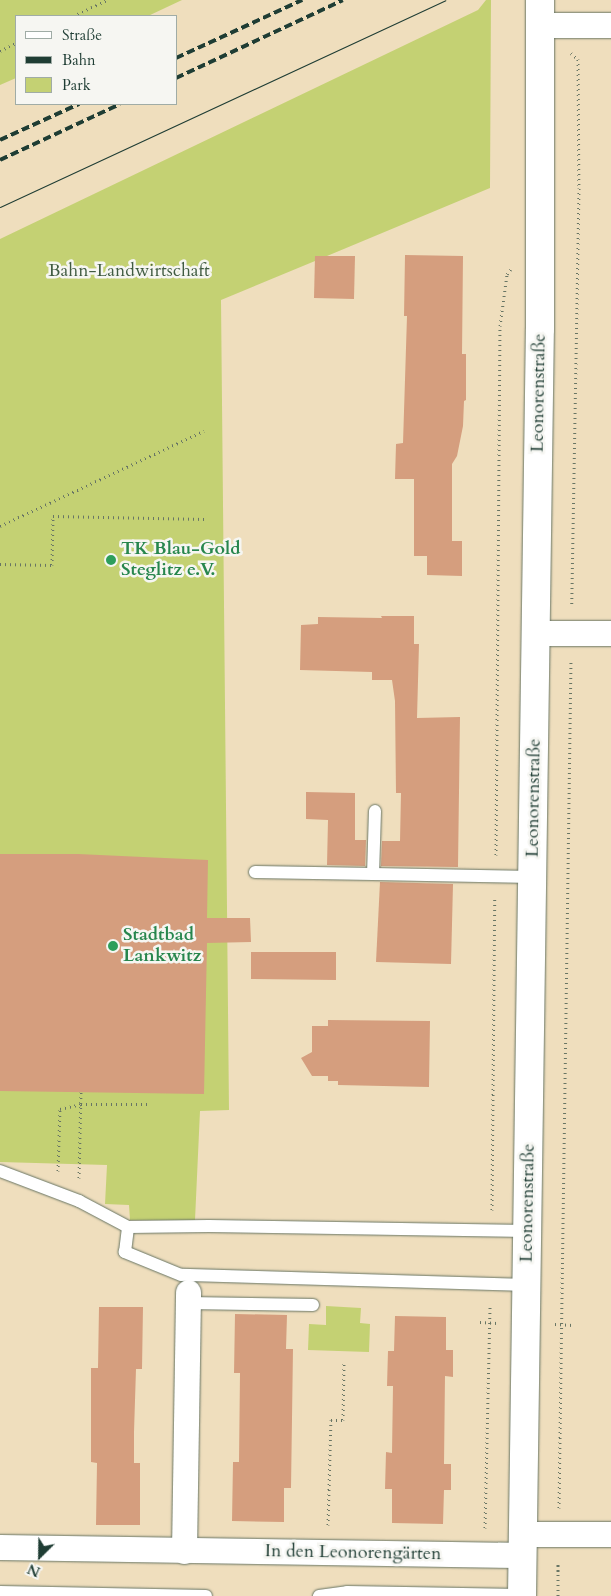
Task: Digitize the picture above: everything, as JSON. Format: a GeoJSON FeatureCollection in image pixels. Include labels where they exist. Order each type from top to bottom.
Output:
{"type":"FeatureCollection","features":[{"type":"Feature","properties":{"kind":"main road","name":"Leonorenstraße"},"geometry":{"type":"LineString","coordinates":[[522,1595],[540,329],[539,13]]}},
{"type":"Feature","properties":{"kind":"street"},"geometry":{"type":"LineString","coordinates":[[539,13],[611,25]]}},
{"type":"Feature","properties":{"kind":"street"},"geometry":{"type":"LineString","coordinates":[[536,633],[611,633]]}},
{"type":"Feature","properties":{"kind":"street"},"geometry":{"type":"LineString","coordinates":[[184,1551],[188,1298]]}},
{"type":"Feature","properties":{"kind":"street","name":"In den Leonorengärten"},"geometry":{"type":"LineString","coordinates":[[0,1547],[485,1555],[523,1545],[611,1534]]}},
{"type":"Feature","properties":{"kind":"lane"},"geometry":{"type":"LineString","coordinates":[[373,874],[375,811]]}},
{"type":"Feature","properties":{"kind":"lane"},"geometry":{"type":"LineString","coordinates":[[255,872],[533,877]]}},
{"type":"Feature","properties":{"kind":"lane"},"geometry":{"type":"LineString","coordinates":[[0,1171],[78,1201],[128,1227],[209,1226],[528,1231]]}},
{"type":"Feature","properties":{"kind":"lane"},"geometry":{"type":"LineString","coordinates":[[128,1227],[125,1252],[181,1276],[527,1285]]}},
{"type":"Feature","properties":{"kind":"lane"},"geometry":{"type":"LineString","coordinates":[[188,1298],[313,1305]]}},
{"type":"Feature","properties":{"kind":"lane"},"geometry":{"type":"LineString","coordinates":[[0,1592],[206,1596]]}},
{"type":"Feature","properties":{"kind":"lane"},"geometry":{"type":"LineString","coordinates":[[319,1596],[347,1592],[522,1595]]}},
{"type":"Feature","properties":{"kind":"path"},"geometry":{"type":"LineString","coordinates":[[75,15],[108,0]]}},
{"type":"Feature","properties":{"kind":"path"},"geometry":{"type":"LineString","coordinates":[[0,51],[15,44]]}},
{"type":"Feature","properties":{"kind":"path"},"geometry":{"type":"LineString","coordinates":[[572,594],[579,188],[578,59]]}},
{"type":"Feature","properties":{"kind":"path"},"geometry":{"type":"LineString","coordinates":[[492,1230],[500,329],[507,274]]}},
{"type":"Feature","properties":{"kind":"path"},"geometry":{"type":"LineString","coordinates":[[0,526],[204,432]]}},
{"type":"Feature","properties":{"kind":"path"},"geometry":{"type":"LineString","coordinates":[[0,564],[52,565],[53,516],[205,519]]}},
{"type":"Feature","properties":{"kind":"path"},"geometry":{"type":"LineString","coordinates":[[559,1499],[571,668]]}},
{"type":"Feature","properties":{"kind":"path"},"geometry":{"type":"LineString","coordinates":[[79,1171],[81,1092]]}},
{"type":"Feature","properties":{"kind":"path"},"geometry":{"type":"LineString","coordinates":[[57,1192],[60,1109],[81,1104],[147,1104]]}},
{"type":"Feature","properties":{"kind":"path"},"geometry":{"type":"LineString","coordinates":[[485,1555],[490,1284]]}},
{"type":"Feature","properties":{"kind":"path"},"geometry":{"type":"LineString","coordinates":[[480,1322],[498,1323]]}},
{"type":"Feature","properties":{"kind":"path"},"geometry":{"type":"LineString","coordinates":[[555,1324],[573,1325]]}},
{"type":"Feature","properties":{"kind":"path"},"geometry":{"type":"LineString","coordinates":[[328,1553],[331,1420],[342,1420],[344,1362]]}},
{"type":"Feature","properties":{"kind":"path"},"geometry":{"type":"LineString","coordinates":[[558,1566],[558,1596]]}},
{"type":"Feature","properties":{"kind":"green space"},"geometry":{"type":"Polygon","coordinates":[[[0,0],[182,0],[150,15],[15,15],[15,78],[0,85],[0,0]]]}},
{"type":"Feature","properties":{"kind":"green space","name":"Bahn-Landwirtschaft"},"geometry":{"type":"Polygon","coordinates":[[[486,0],[491,0],[490,188],[327,256],[316,256],[315,261],[221,300],[229,1110],[200,1111],[195,1220],[130,1220],[129,1205],[105,1204],[107,1165],[0,1162],[0,239],[478,10],[486,0]]]}},
{"type":"Feature","properties":{"kind":"green space"},"geometry":{"type":"Polygon","coordinates":[[[326,1306],[361,1308],[360,1323],[370,1324],[369,1352],[308,1350],[309,1324],[326,1325],[326,1306]]]}},
{"type":"Feature","properties":{"kind":"building"},"geometry":{"type":"Polygon","coordinates":[[[405,255],[463,256],[462,354],[466,354],[466,400],[464,401],[463,426],[457,456],[452,464],[452,541],[462,541],[462,576],[427,575],[427,556],[414,556],[414,479],[395,479],[396,444],[403,443],[407,316],[404,316],[405,255]]]}},
{"type":"Feature","properties":{"kind":"building"},"geometry":{"type":"Polygon","coordinates":[[[315,256],[355,256],[354,299],[314,298],[315,256]]]}},
{"type":"Feature","properties":{"kind":"building"},"geometry":{"type":"Polygon","coordinates":[[[381,616],[414,616],[414,644],[419,644],[417,718],[460,717],[458,867],[381,866],[382,841],[400,841],[401,793],[396,793],[395,701],[392,680],[372,680],[372,672],[300,670],[301,625],[318,624],[318,617],[382,618],[381,616]]]}},
{"type":"Feature","properties":{"kind":"building"},"geometry":{"type":"Polygon","coordinates":[[[306,792],[355,793],[355,840],[366,840],[365,866],[327,865],[328,820],[306,819],[306,792]]]}},
{"type":"Feature","properties":{"kind":"building"},"geometry":{"type":"Polygon","coordinates":[[[0,854],[78,854],[208,860],[207,918],[250,918],[251,942],[207,943],[204,1094],[0,1091],[0,854]]]}},
{"type":"Feature","properties":{"kind":"building"},"geometry":{"type":"Polygon","coordinates":[[[380,882],[453,884],[451,964],[376,962],[380,882]]]}},
{"type":"Feature","properties":{"kind":"building"},"geometry":{"type":"Polygon","coordinates":[[[251,952],[336,952],[336,980],[251,979],[251,952]]]}},
{"type":"Feature","properties":{"kind":"building"},"geometry":{"type":"Polygon","coordinates":[[[328,1020],[430,1021],[429,1087],[338,1085],[338,1081],[328,1081],[328,1076],[312,1076],[301,1058],[312,1052],[312,1026],[328,1026],[328,1020]]]}},
{"type":"Feature","properties":{"kind":"building"},"geometry":{"type":"Polygon","coordinates":[[[99,1307],[143,1307],[142,1369],[136,1369],[134,1432],[134,1463],[140,1463],[140,1525],[96,1525],[97,1463],[91,1462],[91,1368],[98,1368],[99,1307]]]}},
{"type":"Feature","properties":{"kind":"building"},"geometry":{"type":"Polygon","coordinates":[[[235,1314],[287,1315],[286,1349],[293,1349],[291,1488],[284,1488],[284,1522],[232,1521],[233,1462],[239,1462],[240,1373],[234,1373],[235,1314]]]}},
{"type":"Feature","properties":{"kind":"building"},"geometry":{"type":"Polygon","coordinates":[[[395,1316],[446,1317],[446,1350],[453,1350],[453,1377],[445,1376],[444,1464],[451,1464],[451,1490],[444,1490],[443,1524],[392,1523],[392,1489],[385,1489],[386,1452],[392,1453],[393,1386],[387,1386],[388,1351],[394,1351],[395,1316]]]}},
{"type":"Feature","properties":{"kind":"tram line"},"geometry":{"type":"LineString","coordinates":[[0,207],[445,0]]}},
{"type":"Feature","properties":{"kind":"railway"},"geometry":{"type":"LineString","coordinates":[[178,57],[302,0]]}},
{"type":"Feature","properties":{"kind":"railway"},"geometry":{"type":"LineString","coordinates":[[178,77],[343,0]]}},
{"type":"Feature","properties":{"kind":"railway"},"geometry":{"type":"LineString","coordinates":[[0,140],[77,105]]}},
{"type":"Feature","properties":{"kind":"railway"},"geometry":{"type":"LineString","coordinates":[[0,160],[118,105]]}},
{"type":"Feature","properties":{"kind":"place","name":"TK Blau-Gold Steglitz e.V."},"geometry":{"type":"Point","coordinates":[111,560]}},
{"type":"Feature","properties":{"kind":"place","name":"Stadtbad Lankwitz"},"geometry":{"type":"Point","coordinates":[113,946]}}]}
